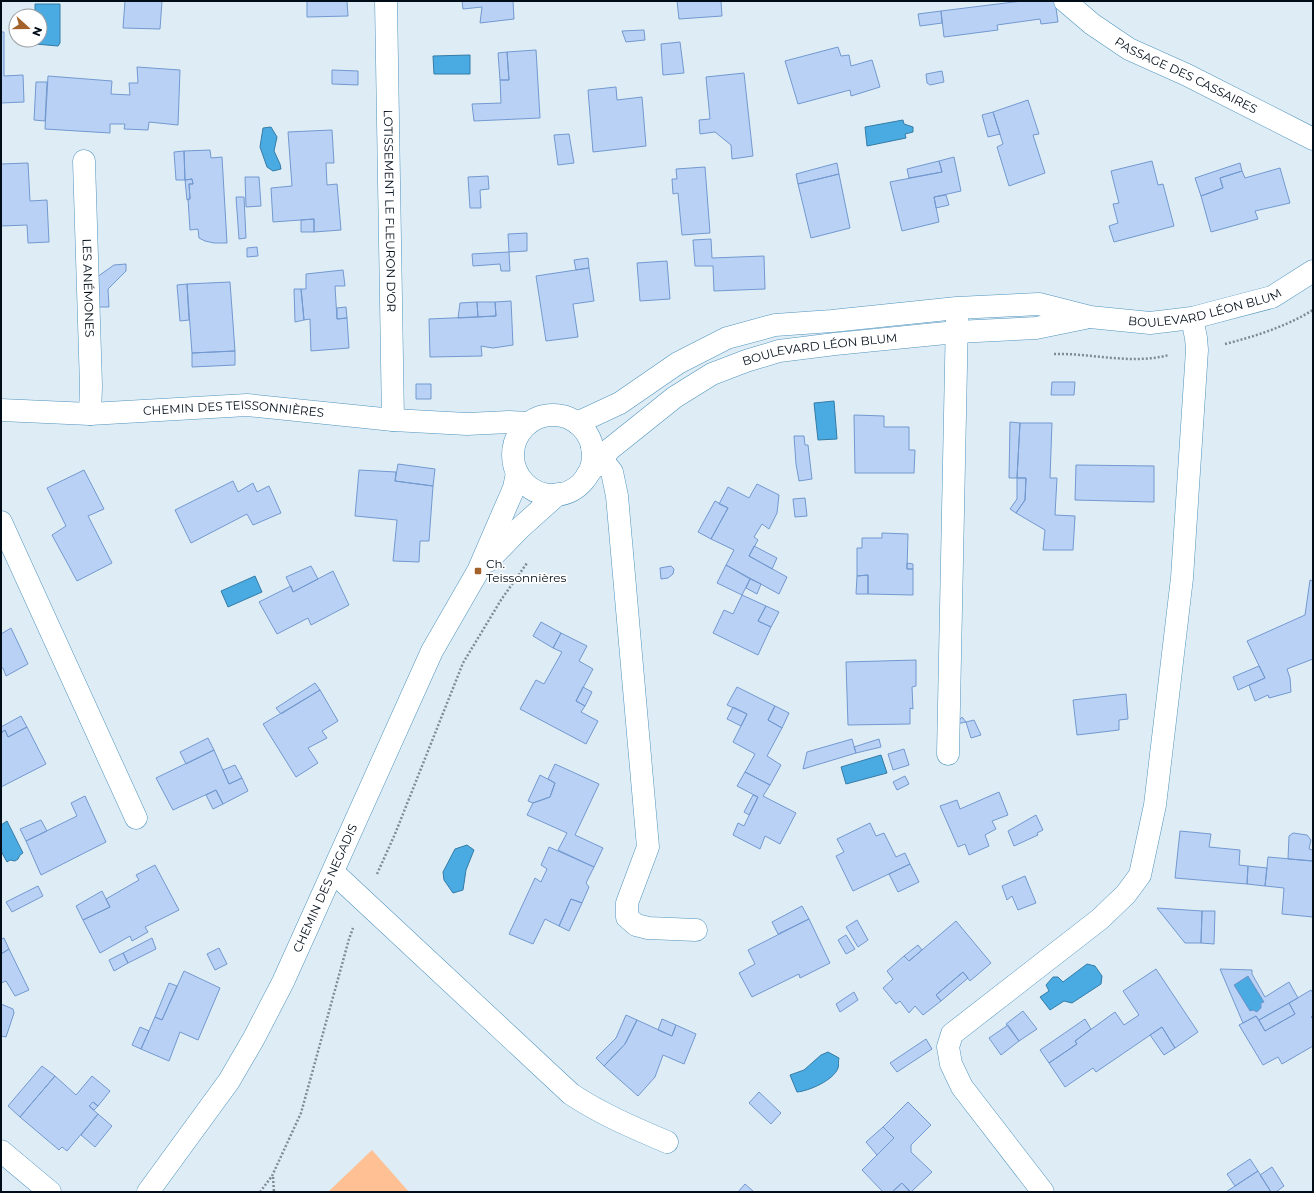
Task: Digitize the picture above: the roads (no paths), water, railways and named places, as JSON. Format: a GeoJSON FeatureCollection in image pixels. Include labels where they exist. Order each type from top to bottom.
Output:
{"type":"FeatureCollection","features":[{"type":"Feature","properties":{"kind":"street","name":"LOTISSEMENT LE FLEURON D'OR"},"geometry":{"type":"LineString","coordinates":[[386,1],[393,420]]}},
{"type":"Feature","properties":{"kind":"street","name":"PASSAGE DES CASSAIRES"},"geometry":{"type":"LineString","coordinates":[[1065,1],[1092,24],[1129,49],[1187,75],[1313,139]]}},
{"type":"Feature","properties":{"kind":"street","name":"LES ANÉMONES"},"geometry":{"type":"LineString","coordinates":[[84,161],[91,386],[90,414]]}},
{"type":"Feature","properties":{"kind":"street","name":"BOULEVARD LÉON BLUM"},"geometry":{"type":"LineString","coordinates":[[577,423],[620,403],[678,363],[727,338],[775,325],[832,321],[957,308],[1039,304],[1090,317],[1150,323],[1192,318],[1272,297],[1313,271]]}},
{"type":"Feature","properties":{"kind":"street"},"geometry":{"type":"LineString","coordinates":[[948,754],[957,308]]}},
{"type":"Feature","properties":{"kind":"street","name":"BOULEVARD LÉON BLUM"},"geometry":{"type":"LineString","coordinates":[[596,453],[610,449],[675,397],[712,374],[746,360],[779,351],[835,344],[956,332],[1036,328],[1090,317]]}},
{"type":"Feature","properties":{"kind":"street"},"geometry":{"type":"LineString","coordinates":[[1043,1192],[962,1087],[951,1064],[948,1047],[952,1034],[1100,919],[1126,894],[1140,875],[1155,805],[1182,578],[1197,350],[1192,318]]}},
{"type":"Feature","properties":{"kind":"street","name":"CHEMIN DES TEISSONNIÈRES"},"geometry":{"type":"LineString","coordinates":[[1,410],[90,414],[247,405],[393,420],[466,424],[509,422],[528,423]]}},
{"type":"Feature","properties":{"kind":"street"},"geometry":{"type":"LineString","coordinates":[[596,453],[587,475],[579,485],[569,491],[558,494],[546,494],[534,490],[524,483],[517,473],[513,461],[513,449],[518,435],[528,423],[539,417],[553,414],[566,417],[577,423],[587,434],[596,453],[612,472],[618,496],[648,846],[627,903],[627,917],[636,925],[648,928],[696,930]]}},
{"type":"Feature","properties":{"kind":"street","name":"CHEMIN DES TEISSONNIÈRES"},"geometry":{"type":"LineString","coordinates":[[466,424],[488,430],[501,437],[513,449]]}},
{"type":"Feature","properties":{"kind":"street","name":"CHEMIN DES NEGADIS"},"geometry":{"type":"LineString","coordinates":[[148,1192],[229,1081],[254,1038],[283,982],[432,651],[478,571],[514,488],[517,473]]}},
{"type":"Feature","properties":{"kind":"street","name":"CHEMIN DES NEGADIS"},"geometry":{"type":"LineString","coordinates":[[478,571],[520,528],[558,494]]}},
{"type":"Feature","properties":{"kind":"street"},"geometry":{"type":"LineString","coordinates":[[1,522],[136,818]]}},
{"type":"Feature","properties":{"kind":"street"},"geometry":{"type":"LineString","coordinates":[[333,872],[571,1094],[592,1108],[667,1142]]}},
{"type":"Feature","properties":{"kind":"street"},"geometry":{"type":"LineString","coordinates":[[1,1151],[50,1192]]}},
{"type":"Feature","properties":{"kind":"water"},"geometry":{"type":"Polygon","coordinates":[[[35,4],[60,4],[60,43],[58,46],[48,45],[48,8],[35,8],[35,4]]]}},
{"type":"Feature","properties":{"kind":"water"},"geometry":{"type":"Polygon","coordinates":[[[470,55],[470,74],[434,74],[433,56],[470,55]]]}},
{"type":"Feature","properties":{"kind":"water"},"geometry":{"type":"Polygon","coordinates":[[[903,120],[904,124],[913,127],[913,132],[905,134],[906,138],[867,146],[865,127],[903,120]]]}},
{"type":"Feature","properties":{"kind":"water"},"geometry":{"type":"Polygon","coordinates":[[[271,127],[277,137],[274,151],[281,169],[273,171],[267,167],[260,147],[263,128],[271,127]]]}},
{"type":"Feature","properties":{"kind":"water"},"geometry":{"type":"Polygon","coordinates":[[[834,401],[837,439],[818,440],[814,403],[834,401]]]}},
{"type":"Feature","properties":{"kind":"water"},"geometry":{"type":"Polygon","coordinates":[[[255,576],[262,592],[228,607],[221,591],[255,576]]]}},
{"type":"Feature","properties":{"kind":"water"},"geometry":{"type":"Polygon","coordinates":[[[881,755],[887,773],[846,784],[841,767],[881,755]]]}},
{"type":"Feature","properties":{"kind":"water"},"geometry":{"type":"Polygon","coordinates":[[[7,821],[23,853],[15,861],[10,860],[7,862],[1,851],[1,825],[7,821]]]}},
{"type":"Feature","properties":{"kind":"water"},"geometry":{"type":"Polygon","coordinates":[[[467,845],[474,850],[466,870],[463,890],[453,893],[444,880],[443,872],[455,849],[467,845]]]}},
{"type":"Feature","properties":{"kind":"water"},"geometry":{"type":"Polygon","coordinates":[[[1087,964],[1095,966],[1102,976],[1101,984],[1072,1003],[1064,1001],[1050,1010],[1040,997],[1049,991],[1046,985],[1053,977],[1058,977],[1063,982],[1087,964]]]}},
{"type":"Feature","properties":{"kind":"water"},"geometry":{"type":"Polygon","coordinates":[[[1248,976],[1264,1002],[1261,1003],[1262,1006],[1257,1012],[1252,1010],[1250,1011],[1234,985],[1248,976]]]}},
{"type":"Feature","properties":{"kind":"water"},"geometry":{"type":"Polygon","coordinates":[[[828,1052],[839,1058],[836,1072],[826,1081],[808,1090],[797,1092],[790,1075],[804,1070],[821,1055],[828,1052]]]}},
{"type":"Feature","properties":{"kind":"place","name":"Ch. Teissonnières"},"geometry":{"type":"Point","coordinates":[478,571]}}]}
